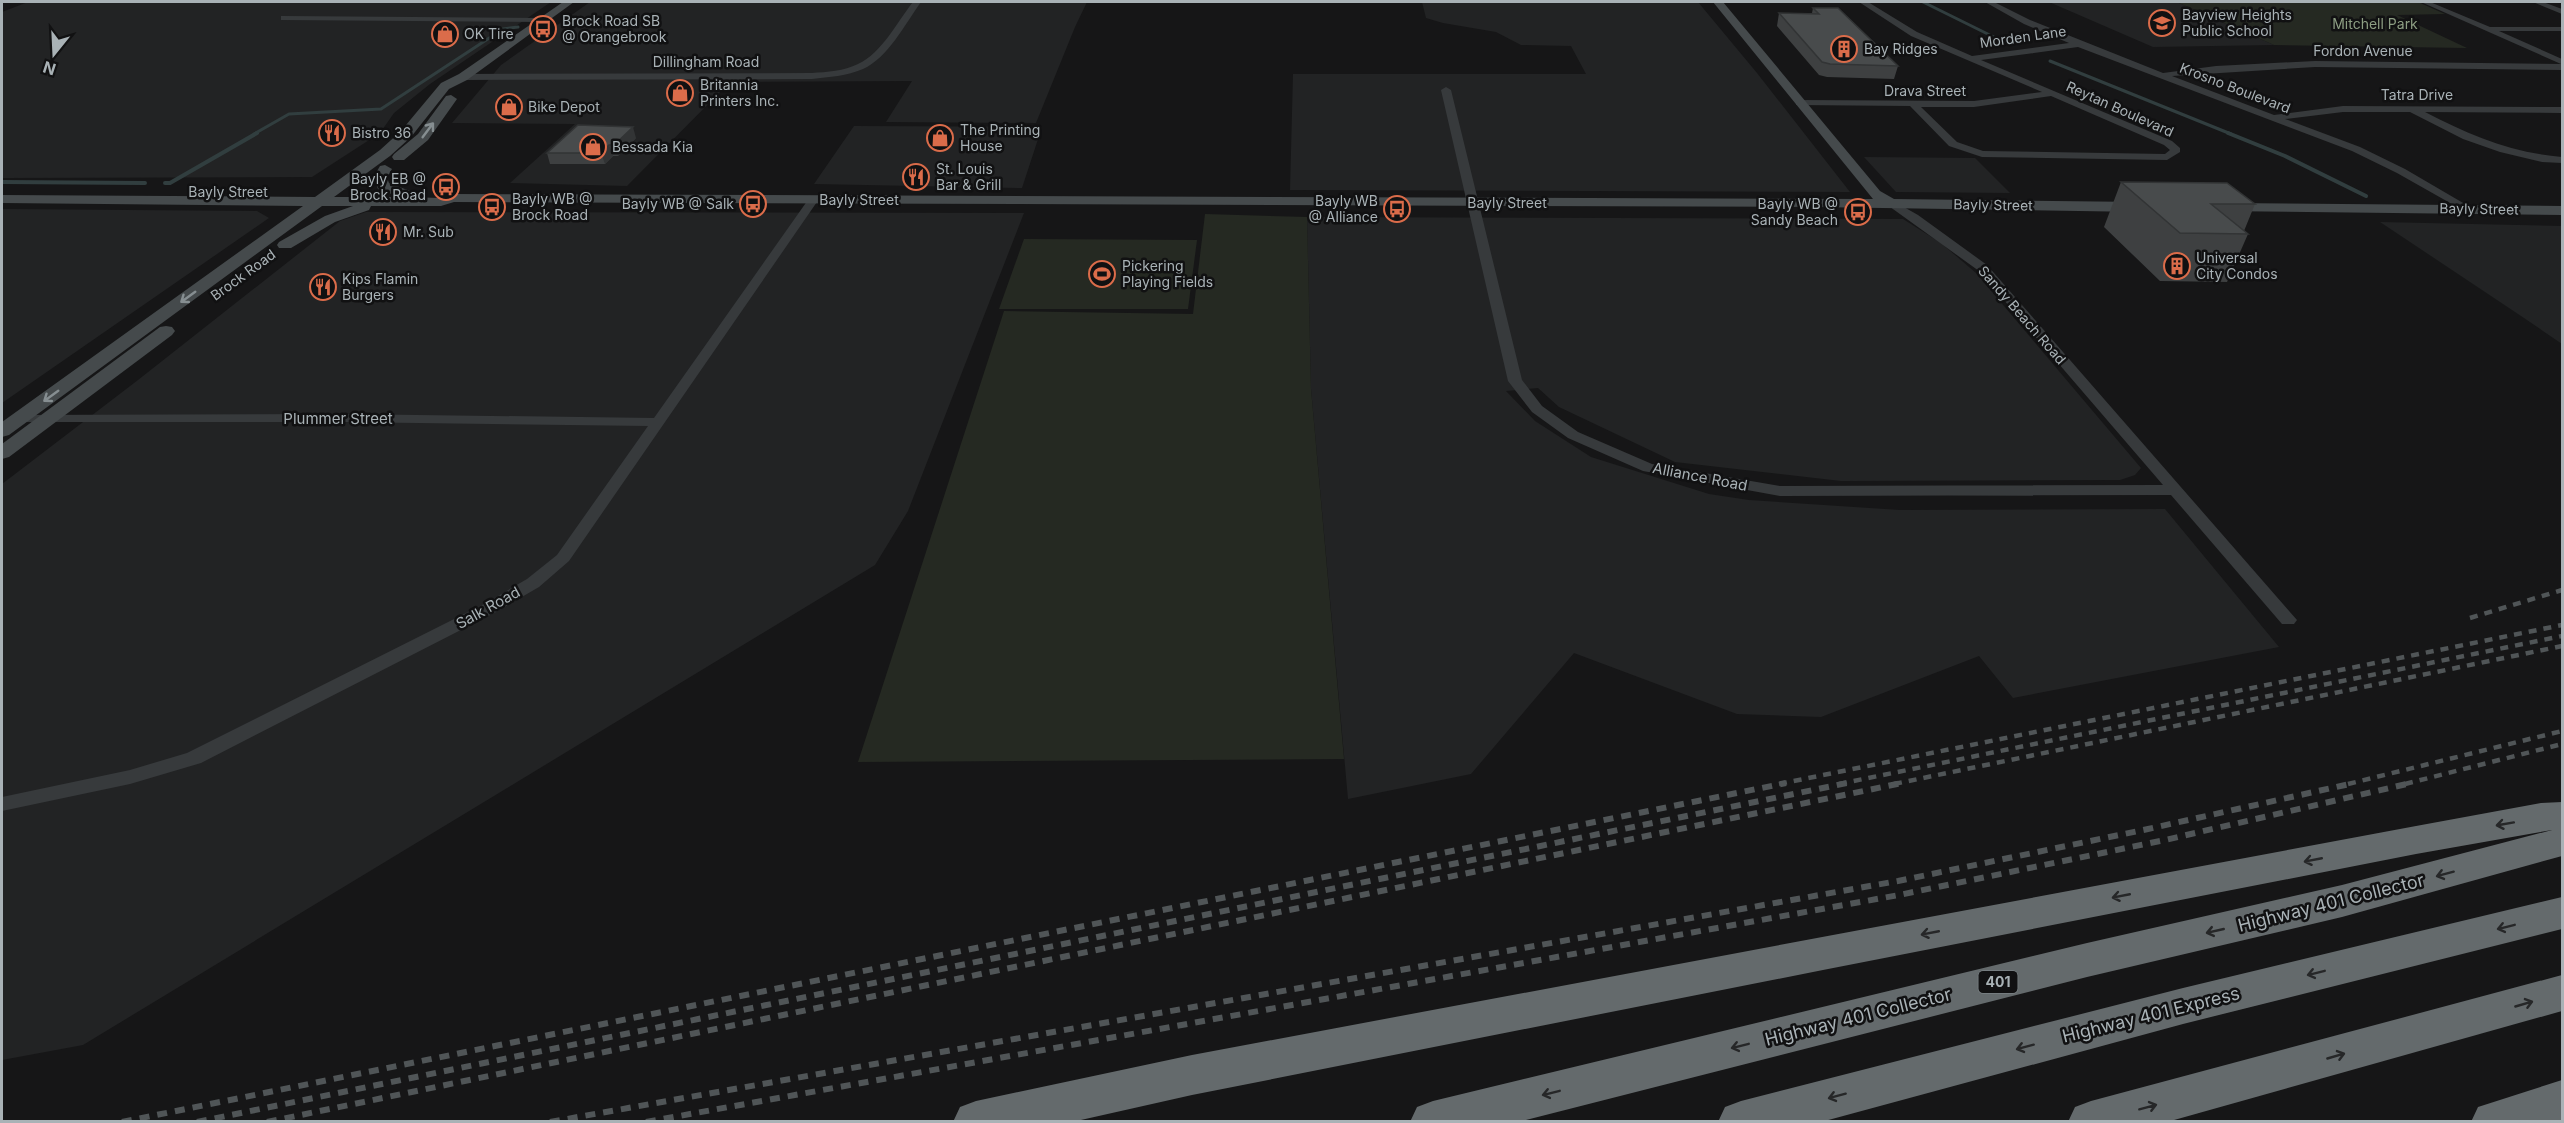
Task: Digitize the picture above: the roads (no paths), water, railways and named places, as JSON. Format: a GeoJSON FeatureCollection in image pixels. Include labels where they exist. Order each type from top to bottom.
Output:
{"type":"FeatureCollection","features":[{"type":"Feature","properties":{"kind":"highway"},"geometry":{"type":"LineString","coordinates":[[976,1122],[1192,1075],[2450,834],[2541,817],[2562,816]]}},
{"type":"Feature","properties":{"kind":"highway","name":"Highway 401 Collector"},"geometry":{"type":"LineString","coordinates":[[1433,1122],[2087,960],[2342,901],[2562,842]]}},
{"type":"Feature","properties":{"kind":"highway","name":"Highway 401 Express"},"geometry":{"type":"LineString","coordinates":[[1741,1122],[2183,1006],[2562,913]]}},
{"type":"Feature","properties":{"kind":"highway"},"geometry":{"type":"LineString","coordinates":[[2091,1122],[2562,993]]}},
{"type":"Feature","properties":{"kind":"highway"},"geometry":{"type":"LineString","coordinates":[[2494,1122],[2562,1100]]}},
{"type":"Feature","properties":{"kind":"main road","name":"Brock Road"},"geometry":{"type":"LineString","coordinates":[[2,431],[263,243],[336,197],[385,161],[423,137],[461,86],[463,77],[569,2]]}},
{"type":"Feature","properties":{"kind":"main road","name":"Sandy Beach Road"},"geometry":{"type":"LineString","coordinates":[[1718,2],[1875,195],[1891,204]]}},
{"type":"Feature","properties":{"kind":"main road","name":"Brock Road"},"geometry":{"type":"LineString","coordinates":[[2,453],[285,245],[336,197],[385,161]]}},
{"type":"Feature","properties":{"kind":"main road"},"geometry":{"type":"LineString","coordinates":[[285,192],[337,180],[385,161]]}},
{"type":"Feature","properties":{"kind":"main road"},"geometry":{"type":"LineString","coordinates":[[385,161],[380,178],[383,186],[406,198]]}},
{"type":"Feature","properties":{"kind":"main road","name":"Bayly Street"},"geometry":{"type":"LineString","coordinates":[[2,191],[285,192],[336,197]]}},
{"type":"Feature","properties":{"kind":"main road","name":"Bayly Street"},"geometry":{"type":"LineString","coordinates":[[2,199],[266,200],[336,197],[406,198],[441,202],[452,198],[814,199],[1891,204],[2151,208]]}},
{"type":"Feature","properties":{"kind":"main road"},"geometry":{"type":"LineString","coordinates":[[285,245],[330,219],[359,208],[406,198]]}},
{"type":"Feature","properties":{"kind":"main road"},"geometry":{"type":"LineString","coordinates":[[263,243],[283,219],[279,209],[266,200]]}},
{"type":"Feature","properties":{"kind":"main road","name":"Bayly Street"},"geometry":{"type":"LineString","coordinates":[[2210,208],[2562,211]]}},
{"type":"Feature","properties":{"kind":"street","name":"Dillingham Road"},"geometry":{"type":"LineString","coordinates":[[463,77],[812,76],[840,73],[864,65],[917,2]]}},
{"type":"Feature","properties":{"kind":"street","name":"Reytan Boulevard"},"geometry":{"type":"LineString","coordinates":[[1863,2],[1914,34],[2168,143],[2176,150],[2166,157],[1982,154],[1953,144],[1913,104]]}},
{"type":"Feature","properties":{"kind":"street","name":"Krosno Boulevard"},"geometry":{"type":"LineString","coordinates":[[1989,2],[2027,22],[2079,44],[2356,149],[2401,171],[2466,209]]}},
{"type":"Feature","properties":{"kind":"street"},"geometry":{"type":"LineString","coordinates":[[2425,2],[2562,62]]}},
{"type":"Feature","properties":{"kind":"street"},"geometry":{"type":"LineString","coordinates":[[2537,2],[2562,12]]}},
{"type":"Feature","properties":{"kind":"street"},"geometry":{"type":"LineString","coordinates":[[284,18],[543,20]]}},
{"type":"Feature","properties":{"kind":"street"},"geometry":{"type":"LineString","coordinates":[[2486,29],[2562,29]]}},
{"type":"Feature","properties":{"kind":"street","name":"Morden Lane"},"geometry":{"type":"LineString","coordinates":[[1970,58],[2079,44]]}},
{"type":"Feature","properties":{"kind":"street","name":"Fordon Avenue"},"geometry":{"type":"LineString","coordinates":[[2163,75],[2217,68],[2285,64],[2562,67]]}},
{"type":"Feature","properties":{"kind":"street","name":"Alliance Road"},"geometry":{"type":"LineString","coordinates":[[1446,90],[1515,381],[1538,409],[1573,435],[1648,468],[1780,491],[2177,490]]}},
{"type":"Feature","properties":{"kind":"street","name":"Drava Street"},"geometry":{"type":"LineString","coordinates":[[1799,103],[1974,104],[2050,93]]}},
{"type":"Feature","properties":{"kind":"street"},"geometry":{"type":"LineString","coordinates":[[2410,108],[2452,131],[2522,156],[2562,160]]}},
{"type":"Feature","properties":{"kind":"street","name":"Tatra Drive"},"geometry":{"type":"LineString","coordinates":[[2272,117],[2343,109],[2562,110]]}},
{"type":"Feature","properties":{"kind":"street","name":"Salk Road"},"geometry":{"type":"LineString","coordinates":[[2,804],[130,777],[194,758],[490,608],[533,583],[563,558],[814,199]]}},
{"type":"Feature","properties":{"kind":"street","name":"Sandy Beach Road"},"geometry":{"type":"LineString","coordinates":[[1891,204],[1914,217],[1983,268],[2288,620]]}},
{"type":"Feature","properties":{"kind":"street","name":"Plummer Street"},"geometry":{"type":"LineString","coordinates":[[20,418],[344,418],[656,422]]}},
{"type":"Feature","properties":{"kind":"waterway"},"geometry":{"type":"LineString","coordinates":[[1923,2],[2008,44]]}},
{"type":"Feature","properties":{"kind":"waterway"},"geometry":{"type":"LineString","coordinates":[[254,134],[289,114],[381,109],[503,29],[518,27]]}},
{"type":"Feature","properties":{"kind":"waterway"},"geometry":{"type":"LineString","coordinates":[[2050,61],[2231,134]]}},
{"type":"Feature","properties":{"kind":"waterway"},"geometry":{"type":"LineString","coordinates":[[165,183],[170,183],[257,133]]}},
{"type":"Feature","properties":{"kind":"waterway"},"geometry":{"type":"LineString","coordinates":[[2228,133],[2285,156],[2366,196]]}},
{"type":"Feature","properties":{"kind":"waterway"},"geometry":{"type":"LineString","coordinates":[[2,182],[145,183]]}},
{"type":"Feature","properties":{"kind":"railway"},"geometry":{"type":"LineString","coordinates":[[2470,618],[2562,590]]}},
{"type":"Feature","properties":{"kind":"railway"},"geometry":{"type":"LineString","coordinates":[[1779,784],[2562,625]]}},
{"type":"Feature","properties":{"kind":"railway"},"geometry":{"type":"LineString","coordinates":[[1839,784],[2562,636]]}},
{"type":"Feature","properties":{"kind":"railway"},"geometry":{"type":"LineString","coordinates":[[1894,784],[2562,646]]}},
{"type":"Feature","properties":{"kind":"railway"},"geometry":{"type":"LineString","coordinates":[[2348,784],[2562,731]]}},
{"type":"Feature","properties":{"kind":"railway"},"geometry":{"type":"LineString","coordinates":[[2405,784],[2562,744]]}},
{"type":"Feature","properties":{"kind":"railway"},"geometry":{"type":"LineString","coordinates":[[122,1122],[1786,783]]}},
{"type":"Feature","properties":{"kind":"railway"},"geometry":{"type":"LineString","coordinates":[[197,1122],[1847,783]]}},
{"type":"Feature","properties":{"kind":"railway"},"geometry":{"type":"LineString","coordinates":[[267,1122],[1902,783]]}},
{"type":"Feature","properties":{"kind":"railway"},"geometry":{"type":"LineString","coordinates":[[550,1122],[1898,881],[2354,783]]}},
{"type":"Feature","properties":{"kind":"railway"},"geometry":{"type":"LineString","coordinates":[[646,1122],[1899,895],[2165,840],[2411,783]]}},
{"type":"Feature","properties":{"kind":"place","name":"Bayview Heights Public School"},"geometry":{"type":"Point","coordinates":[2162,23]}},
{"type":"Feature","properties":{"kind":"place","name":"Brock Road SB @ Orangebrook"},"geometry":{"type":"Point","coordinates":[543,29]}},
{"type":"Feature","properties":{"kind":"place","name":"OK Tire"},"geometry":{"type":"Point","coordinates":[445,34]}},
{"type":"Feature","properties":{"kind":"place","name":"Bay Ridges"},"geometry":{"type":"Point","coordinates":[1844,49]}},
{"type":"Feature","properties":{"kind":"place","name":"Britannia Printers Inc."},"geometry":{"type":"Point","coordinates":[680,93]}},
{"type":"Feature","properties":{"kind":"place","name":"Bike Depot"},"geometry":{"type":"Point","coordinates":[509,107]}},
{"type":"Feature","properties":{"kind":"place","name":"Bistro 36"},"geometry":{"type":"Point","coordinates":[332,133]}},
{"type":"Feature","properties":{"kind":"place","name":"The Printing House"},"geometry":{"type":"Point","coordinates":[940,138]}},
{"type":"Feature","properties":{"kind":"place","name":"Bessada Kia"},"geometry":{"type":"Point","coordinates":[593,147]}},
{"type":"Feature","properties":{"kind":"place","name":"St. Louis Bar & Grill"},"geometry":{"type":"Point","coordinates":[916,177]}},
{"type":"Feature","properties":{"kind":"place","name":"Bayly EB @ Brock Road"},"geometry":{"type":"Point","coordinates":[446,187]}},
{"type":"Feature","properties":{"kind":"place","name":"Bayly WB @ Salk"},"geometry":{"type":"Point","coordinates":[753,204]}},
{"type":"Feature","properties":{"kind":"place","name":"Bayly WB @ Brock Road"},"geometry":{"type":"Point","coordinates":[492,207]}},
{"type":"Feature","properties":{"kind":"place","name":"Bayly WB @ Alliance"},"geometry":{"type":"Point","coordinates":[1397,209]}},
{"type":"Feature","properties":{"kind":"place","name":"Bayly WB @ Sandy Beach"},"geometry":{"type":"Point","coordinates":[1858,212]}},
{"type":"Feature","properties":{"kind":"place","name":"Mr. Sub"},"geometry":{"type":"Point","coordinates":[383,232]}},
{"type":"Feature","properties":{"kind":"place","name":"Universal City Condos"},"geometry":{"type":"Point","coordinates":[2177,266]}},
{"type":"Feature","properties":{"kind":"place","name":"Pickering Playing Fields"},"geometry":{"type":"Point","coordinates":[1102,274]}},
{"type":"Feature","properties":{"kind":"place","name":"Kips Flamin Burgers"},"geometry":{"type":"Point","coordinates":[323,287]}},
{"type":"Feature","properties":{"kind":"park label","name":"Mitchell Park"},"geometry":{"type":"Point","coordinates":[2375,24]}}]}
